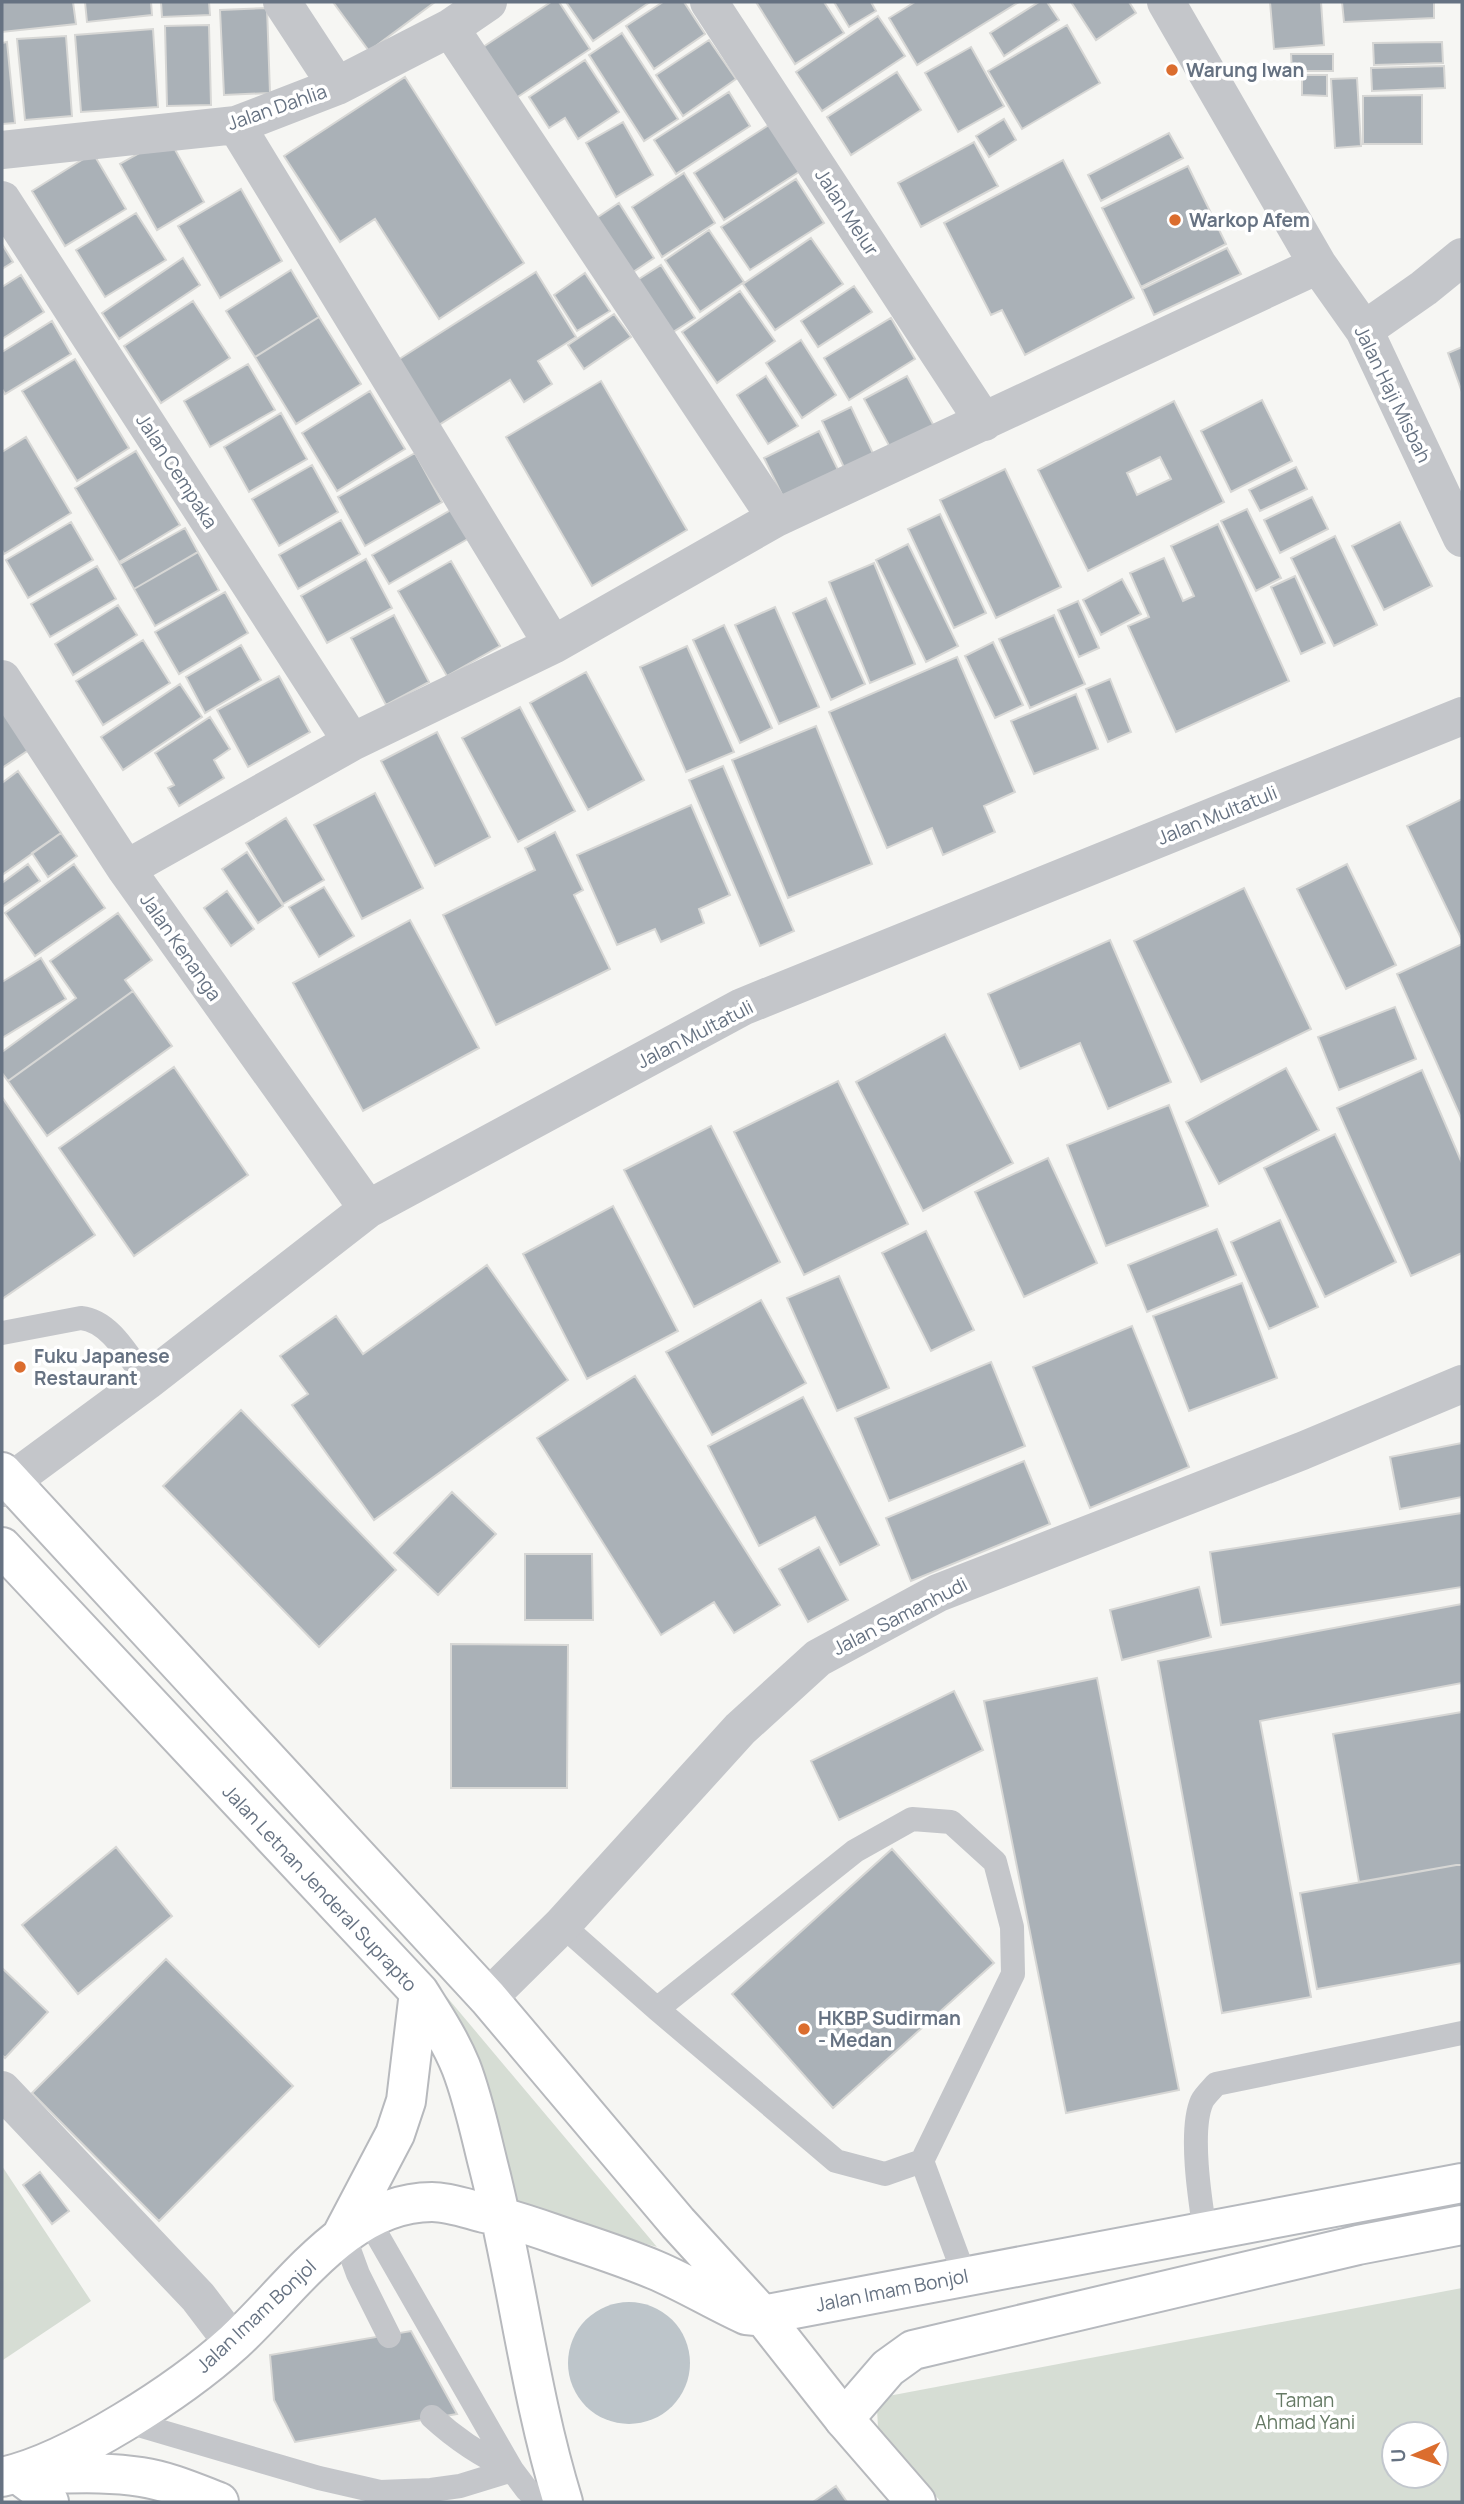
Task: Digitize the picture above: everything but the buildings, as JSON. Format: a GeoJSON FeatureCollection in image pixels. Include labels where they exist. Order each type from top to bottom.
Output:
{"type":"FeatureCollection","features":[{"type":"Feature","properties":{"kind":"main road"},"geometry":{"type":"LineString","coordinates":[[5,1480],[488,1998],[678,2223],[762,2315],[844,2419],[916,2502]]}},
{"type":"Feature","properties":{"kind":"main road","name":"Jalan Letnan Jenderal Suprapto"},"geometry":{"type":"LineString","coordinates":[[2,1547],[419,1993],[443,2030],[461,2067],[475,2110],[502,2216],[548,2454],[563,2502]]}},
{"type":"Feature","properties":{"kind":"main road","name":"Jalan Imam Bonjol"},"geometry":{"type":"LineString","coordinates":[[356,2226],[406,2101],[419,1993]]}},
{"type":"Feature","properties":{"kind":"main road","name":"Jalan Imam Bonjol"},"geometry":{"type":"LineString","coordinates":[[10,2475],[74,2449],[125,2421],[179,2386],[233,2343],[356,2226],[410,2203],[435,2202],[502,2216],[656,2270],[746,2315],[762,2315],[1462,2183]]}},
{"type":"Feature","properties":{"kind":"main road"},"geometry":{"type":"LineString","coordinates":[[844,2419],[888,2368],[913,2350],[1358,2245],[1462,2225]]}},
{"type":"Feature","properties":{"kind":"main road"},"geometry":{"type":"LineString","coordinates":[[10,2475],[110,2474],[141,2477],[170,2483],[219,2502]]}},
{"type":"Feature","properties":{"kind":"main road"},"geometry":{"type":"LineString","coordinates":[[10,2475],[41,2491],[49,2502]]}},
{"type":"Feature","properties":{"kind":"street"},"geometry":{"type":"LineString","coordinates":[[282,2],[337,86]]}},
{"type":"Feature","properties":{"kind":"street","name":"Jalan Dahlia"},"geometry":{"type":"LineString","coordinates":[[2,149],[236,125],[337,86],[450,28],[488,2]]}},
{"type":"Feature","properties":{"kind":"street","name":"Jalan Melur"},"geometry":{"type":"LineString","coordinates":[[709,2],[984,422]]}},
{"type":"Feature","properties":{"kind":"street","name":"Jalan Haji Misbah"},"geometry":{"type":"LineString","coordinates":[[1166,2],[1318,265],[1370,343],[1462,538]]}},
{"type":"Feature","properties":{"kind":"street"},"geometry":{"type":"LineString","coordinates":[[450,28],[776,518]]}},
{"type":"Feature","properties":{"kind":"street"},"geometry":{"type":"LineString","coordinates":[[236,125],[553,645]]}},
{"type":"Feature","properties":{"kind":"street","name":"Jalan Cempaka"},"geometry":{"type":"LineString","coordinates":[[2,200],[352,742]]}},
{"type":"Feature","properties":{"kind":"street"},"geometry":{"type":"LineString","coordinates":[[1370,343],[1424,288],[1462,257]]}},
{"type":"Feature","properties":{"kind":"street"},"geometry":{"type":"LineString","coordinates":[[126,869],[352,742],[553,645],[776,518],[1318,265]]}},
{"type":"Feature","properties":{"kind":"street"},"geometry":{"type":"LineString","coordinates":[[1370,343],[1462,285]]}},
{"type":"Feature","properties":{"kind":"street","name":"Jalan Kenanga"},"geometry":{"type":"LineString","coordinates":[[2,679],[126,869],[368,1209]]}},
{"type":"Feature","properties":{"kind":"street","name":"Jalan Multatuli"},"geometry":{"type":"LineString","coordinates":[[5,1480],[147,1381],[368,1209],[742,1007],[1462,716]]}},
{"type":"Feature","properties":{"kind":"street","name":"Jalan Samanhudi"},"geometry":{"type":"LineString","coordinates":[[488,1998],[562,1925],[740,1729],[818,1658],[938,1593],[1302,1451],[1462,1384]]}},
{"type":"Feature","properties":{"kind":"street"},"geometry":{"type":"LineString","coordinates":[[2,2090],[198,2297],[233,2343]]}},
{"type":"Feature","properties":{"kind":"lane"},"geometry":{"type":"LineString","coordinates":[[2,1333],[81,1318],[94,1319],[105,1327],[147,1381]]}},
{"type":"Feature","properties":{"kind":"lane"},"geometry":{"type":"LineString","coordinates":[[562,1925],[657,2009],[836,2161],[885,2174],[922,2161],[1013,1974],[1012,1927],[995,1862],[951,1822],[912,1819],[855,1851],[657,2009]]}},
{"type":"Feature","properties":{"kind":"lane"},"geometry":{"type":"LineString","coordinates":[[1205,2232],[1197,2177],[1198,2120],[1203,2100],[1216,2084],[1462,2033]]}},
{"type":"Feature","properties":{"kind":"lane"},"geometry":{"type":"LineString","coordinates":[[922,2161],[965,2277]]}},
{"type":"Feature","properties":{"kind":"lane"},"geometry":{"type":"LineString","coordinates":[[356,2226],[358,2274],[388,2336]]}},
{"type":"Feature","properties":{"kind":"lane"},"geometry":{"type":"LineString","coordinates":[[356,2226],[512,2470],[540,2502]]}},
{"type":"Feature","properties":{"kind":"lane"},"geometry":{"type":"LineString","coordinates":[[432,2417],[479,2455],[512,2470]]}},
{"type":"Feature","properties":{"kind":"lane"},"geometry":{"type":"LineString","coordinates":[[125,2421],[319,2478],[380,2492],[460,2486],[512,2470]]}},
{"type":"Feature","properties":{"kind":"green space"},"geometry":{"type":"Polygon","coordinates":[[[446,1996],[657,2247],[513,2205],[483,2069],[446,1996]]]}},
{"type":"Feature","properties":{"kind":"green space"},"geometry":{"type":"Polygon","coordinates":[[[2,2166],[91,2301],[3,2360],[2,2358],[2,2166]]]}},
{"type":"Feature","properties":{"kind":"green space","name":"Taman Ahmad Yani"},"geometry":{"type":"Polygon","coordinates":[[[1462,2288],[1462,2502],[941,2502],[878,2428],[877,2409],[883,2397],[1462,2288]]]}},
{"type":"Feature","properties":{"kind":"shaded area"},"geometry":{"type":"Polygon","coordinates":[[[629,2302],[652,2307],[672,2320],[685,2340],[690,2363],[685,2386],[672,2406],[652,2419],[629,2424],[606,2419],[586,2406],[573,2386],[568,2363],[573,2340],[586,2320],[606,2307],[629,2302]]]}},
{"type":"Feature","properties":{"kind":"place","name":"Warung Iwan"},"geometry":{"type":"Point","coordinates":[1172,70]}},
{"type":"Feature","properties":{"kind":"place","name":"Warkop Afem"},"geometry":{"type":"Point","coordinates":[1175,220]}},
{"type":"Feature","properties":{"kind":"place","name":"Fuku Japanese Restaurant"},"geometry":{"type":"Point","coordinates":[20,1367]}},
{"type":"Feature","properties":{"kind":"place","name":"HKBP Sudirman - Medan"},"geometry":{"type":"Point","coordinates":[804,2029]}}]}
